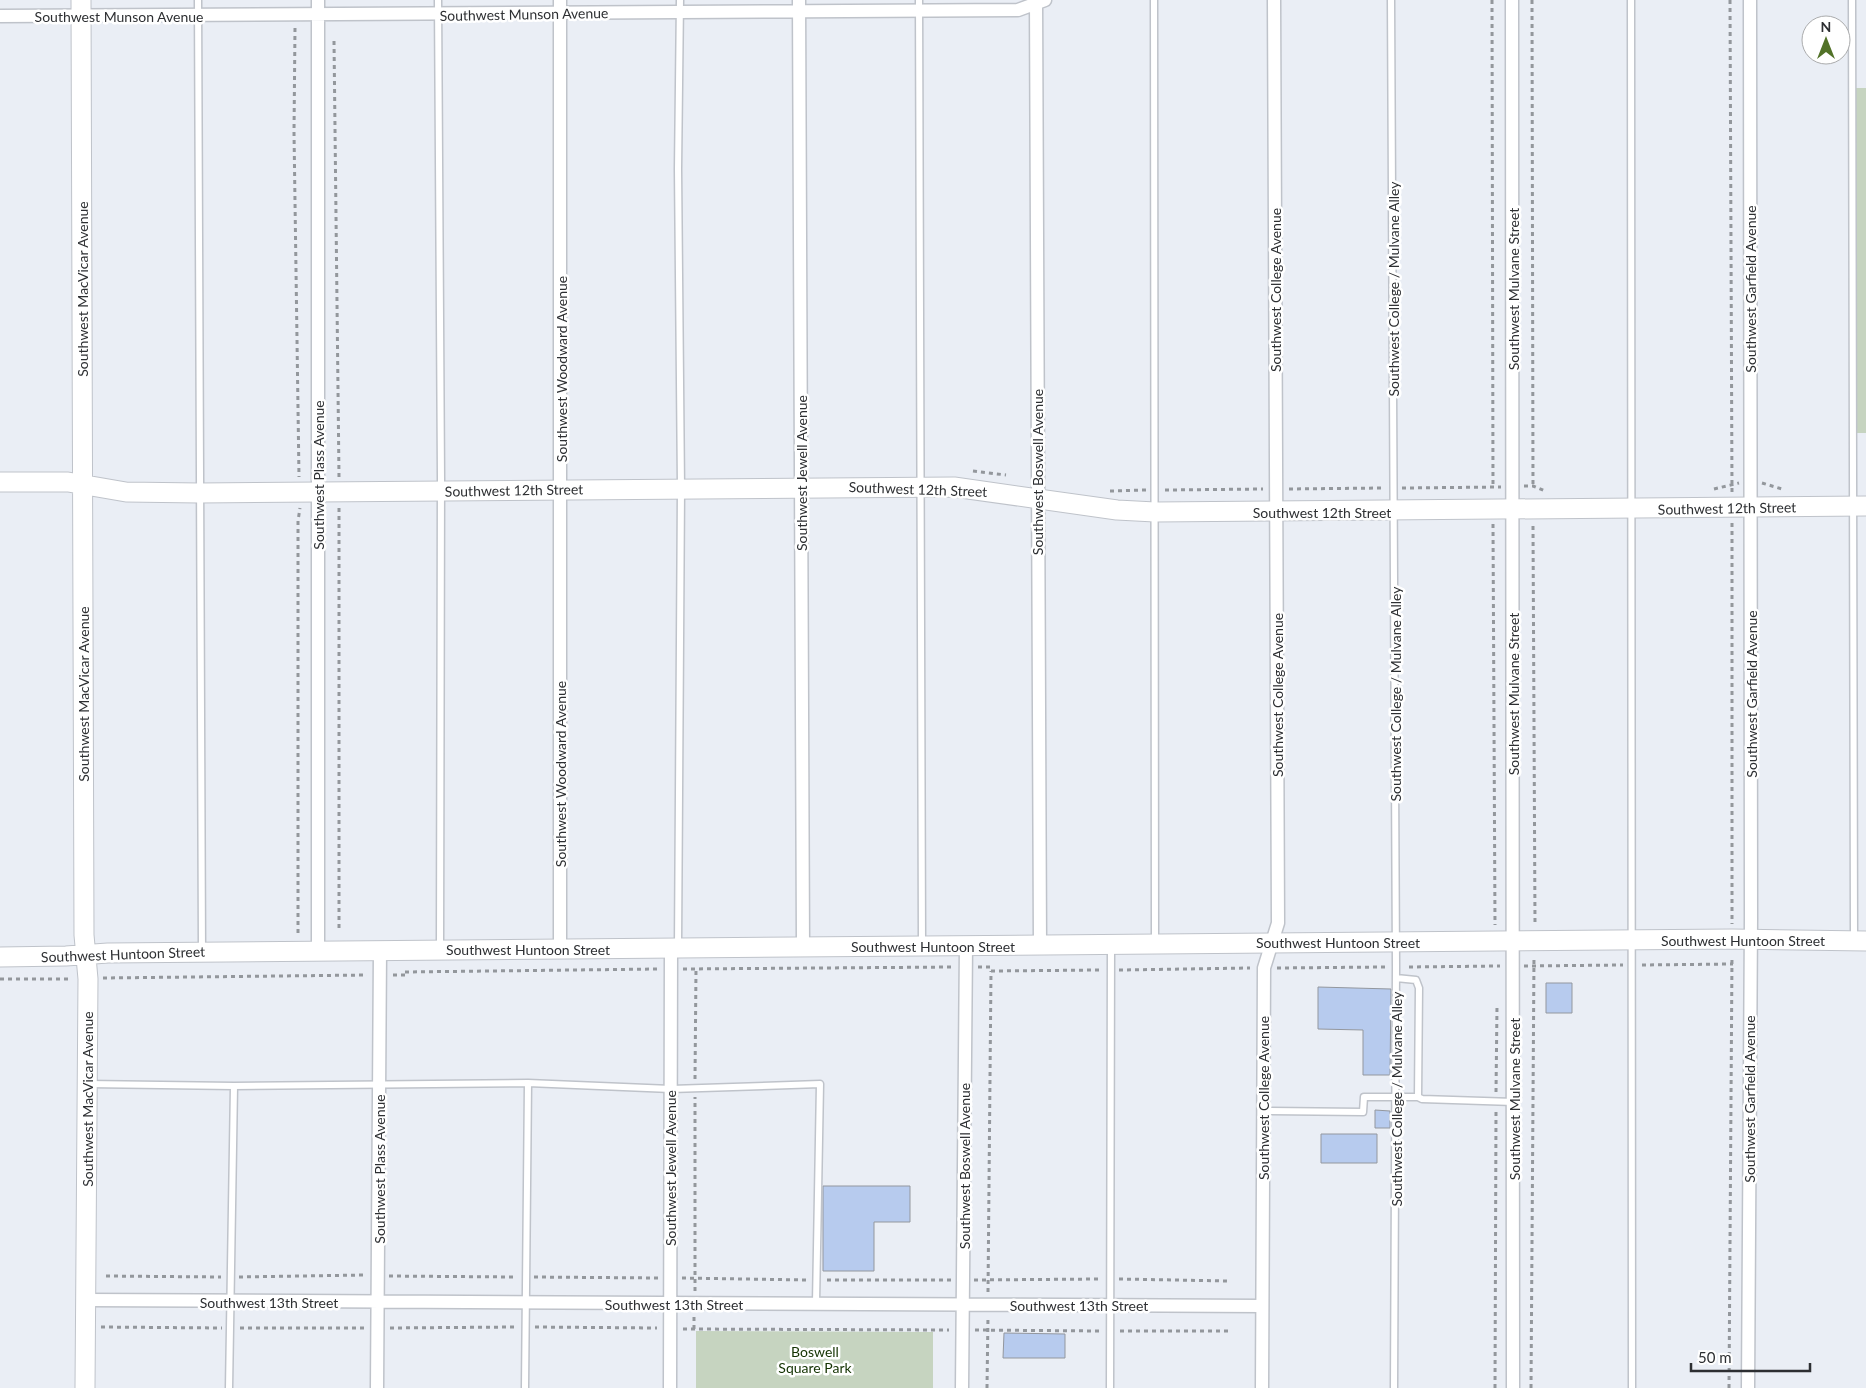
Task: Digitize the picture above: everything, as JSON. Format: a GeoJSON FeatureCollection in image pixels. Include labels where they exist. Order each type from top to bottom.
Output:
{"type":"FeatureCollection","features":[{"type":"Feature","properties":{"kind":"main road","name":"Southwest MacVicar Avenue"},"geometry":{"type":"LineString","coordinates":[[81,9],[84,925],[88,979],[85,1388]]}},
{"type":"Feature","properties":{"kind":"main road","name":"Southwest 12th Street"},"geometry":{"type":"LineString","coordinates":[[0,482],[68,482],[126,492],[920,487],[974,489],[1117,510],[1155,512],[1394,512],[1860,506]]}},
{"type":"Feature","properties":{"kind":"main road","name":"Southwest Huntoon Street"},"geometry":{"type":"LineString","coordinates":[[0,957],[318,950],[1741,939],[1860,941]]}},
{"type":"Feature","properties":{"kind":"street","name":"Southwest Plass Avenue"},"geometry":{"type":"LineString","coordinates":[[318,0],[309,492],[318,950]]}},
{"type":"Feature","properties":{"kind":"street","name":"Southwest Woodward Avenue"},"geometry":{"type":"LineString","coordinates":[[560,0],[560,948]]}},
{"type":"Feature","properties":{"kind":"street","name":"Southwest College Avenue"},"geometry":{"type":"LineString","coordinates":[[1262,1388],[1264,968],[1278,923],[1274,0]]}},
{"type":"Feature","properties":{"kind":"street","name":"Southwest Mulvane Street"},"geometry":{"type":"LineString","coordinates":[[1512,0],[1513,510],[1505,942],[1514,1102],[1513,1388]]}},
{"type":"Feature","properties":{"kind":"street","name":"Southwest Garfield Avenue"},"geometry":{"type":"LineString","coordinates":[[1748,1388],[1741,939],[1750,508],[1750,0]]}},
{"type":"Feature","properties":{"kind":"street","name":"Southwest Munson Avenue"},"geometry":{"type":"LineString","coordinates":[[0,16],[81,9],[198,15],[295,16],[560,14],[680,6],[799,5],[919,5],[1018,10],[1039,1]]}},
{"type":"Feature","properties":{"kind":"street","name":"Southwest Boswell Avenue"},"geometry":{"type":"LineString","coordinates":[[1039,1],[1037,498],[1040,945]]}},
{"type":"Feature","properties":{"kind":"street","name":"Southwest Jewell Avenue"},"geometry":{"type":"LineString","coordinates":[[799,5],[803,946]]}},
{"type":"Feature","properties":{"kind":"street","name":"Southwest Boswell Avenue"},"geometry":{"type":"LineString","coordinates":[[962,1388],[966,945]]}},
{"type":"Feature","properties":{"kind":"street","name":"Southwest Jewell Avenue"},"geometry":{"type":"LineString","coordinates":[[670,1388],[671,969],[675,947]]}},
{"type":"Feature","properties":{"kind":"street","name":"Southwest Plass Avenue"},"geometry":{"type":"LineString","coordinates":[[377,1388],[380,950]]}},
{"type":"Feature","properties":{"kind":"street","name":"Southwest 13th Street"},"geometry":{"type":"LineString","coordinates":[[86,1300],[525,1304],[816,1303],[1262,1306]]}},
{"type":"Feature","properties":{"kind":"lane"},"geometry":{"type":"LineString","coordinates":[[198,0],[202,952]]}},
{"type":"Feature","properties":{"kind":"lane"},"geometry":{"type":"LineString","coordinates":[[438,0],[441,491],[440,949]]}},
{"type":"Feature","properties":{"kind":"lane"},"geometry":{"type":"LineString","coordinates":[[1154,0],[1155,944]]}},
{"type":"Feature","properties":{"kind":"lane","name":"Southwest College / Mulvane Alley"},"geometry":{"type":"LineString","coordinates":[[1391,0],[1396,942],[1394,1388]]}},
{"type":"Feature","properties":{"kind":"lane"},"geometry":{"type":"LineString","coordinates":[[1631,0],[1633,509],[1632,1388]]}},
{"type":"Feature","properties":{"kind":"lane"},"geometry":{"type":"LineString","coordinates":[[1852,0],[1860,506],[1860,941]]}},
{"type":"Feature","properties":{"kind":"lane"},"geometry":{"type":"LineString","coordinates":[[919,5],[922,946]]}},
{"type":"Feature","properties":{"kind":"lane"},"geometry":{"type":"LineString","coordinates":[[675,947],[681,488],[678,178],[680,6]]}},
{"type":"Feature","properties":{"kind":"lane"},"geometry":{"type":"LineString","coordinates":[[1110,1388],[1111,944]]}},
{"type":"Feature","properties":{"kind":"lane"},"geometry":{"type":"LineString","coordinates":[[1396,978],[1416,980],[1419,988],[1418,1097]]}},
{"type":"Feature","properties":{"kind":"lane"},"geometry":{"type":"LineString","coordinates":[[87,1084],[234,1086],[528,1084],[671,1089],[820,1084],[816,1303]]}},
{"type":"Feature","properties":{"kind":"lane"},"geometry":{"type":"LineString","coordinates":[[525,1388],[528,1084]]}},
{"type":"Feature","properties":{"kind":"lane"},"geometry":{"type":"LineString","coordinates":[[229,1388],[234,1086]]}},
{"type":"Feature","properties":{"kind":"lane"},"geometry":{"type":"LineString","coordinates":[[1263,1111],[1363,1112],[1364,1097],[1418,1097],[1422,1099],[1514,1102]]}},
{"type":"Feature","properties":{"kind":"path"},"geometry":{"type":"LineString","coordinates":[[1492,0],[1493,510],[1505,942],[1497,976]]}},
{"type":"Feature","properties":{"kind":"path"},"geometry":{"type":"LineString","coordinates":[[1531,1388],[1534,942],[1532,0]]}},
{"type":"Feature","properties":{"kind":"path"},"geometry":{"type":"LineString","coordinates":[[1729,1388],[1741,939],[1732,507],[1730,0]]}},
{"type":"Feature","properties":{"kind":"path"},"geometry":{"type":"LineString","coordinates":[[295,16],[294,132],[309,492],[298,933]]}},
{"type":"Feature","properties":{"kind":"path"},"geometry":{"type":"LineString","coordinates":[[333,16],[339,492],[339,932]]}},
{"type":"Feature","properties":{"kind":"path"},"geometry":{"type":"LineString","coordinates":[[987,1388],[991,945]]}},
{"type":"Feature","properties":{"kind":"path"},"geometry":{"type":"LineString","coordinates":[[0,979],[380,975],[671,969],[966,967],[1111,970],[1264,968]]}},
{"type":"Feature","properties":{"kind":"path"},"geometry":{"type":"LineString","coordinates":[[694,1329],[696,969]]}},
{"type":"Feature","properties":{"kind":"path"},"geometry":{"type":"LineString","coordinates":[[1494,1388],[1497,1005]]}},
{"type":"Feature","properties":{"kind":"path"},"geometry":{"type":"LineString","coordinates":[[86,1327],[525,1327],[1230,1331]]}},
{"type":"Feature","properties":{"kind":"green space"},"geometry":{"type":"Polygon","coordinates":[[[1853,88],[1866,88],[1866,433],[1855,433],[1853,88]]]}},
{"type":"Feature","properties":{"kind":"green space","name":"Boswell Square Park"},"geometry":{"type":"Polygon","coordinates":[[[696,1331],[933,1332],[933,1388],[696,1388],[696,1331]]]}},
{"type":"Feature","properties":{"kind":"building"},"geometry":{"type":"Polygon","coordinates":[[[1546,983],[1572,983],[1572,1013],[1546,1013],[1546,983]]]}},
{"type":"Feature","properties":{"kind":"building"},"geometry":{"type":"Polygon","coordinates":[[[1318,987],[1391,989],[1390,1075],[1363,1075],[1363,1030],[1318,1029],[1318,987]]]}},
{"type":"Feature","properties":{"kind":"building"},"geometry":{"type":"Polygon","coordinates":[[[1375,1110],[1390,1111],[1390,1128],[1375,1128],[1375,1110]]]}},
{"type":"Feature","properties":{"kind":"building"},"geometry":{"type":"Polygon","coordinates":[[[1321,1134],[1377,1134],[1377,1163],[1321,1163],[1321,1134]]]}},
{"type":"Feature","properties":{"kind":"building"},"geometry":{"type":"Polygon","coordinates":[[[823,1186],[910,1186],[910,1222],[874,1222],[874,1271],[823,1271],[823,1186]]]}},
{"type":"Feature","properties":{"kind":"building"},"geometry":{"type":"Polygon","coordinates":[[[1004,1333],[1065,1334],[1065,1358],[1003,1358],[1004,1333]]]}}]}
